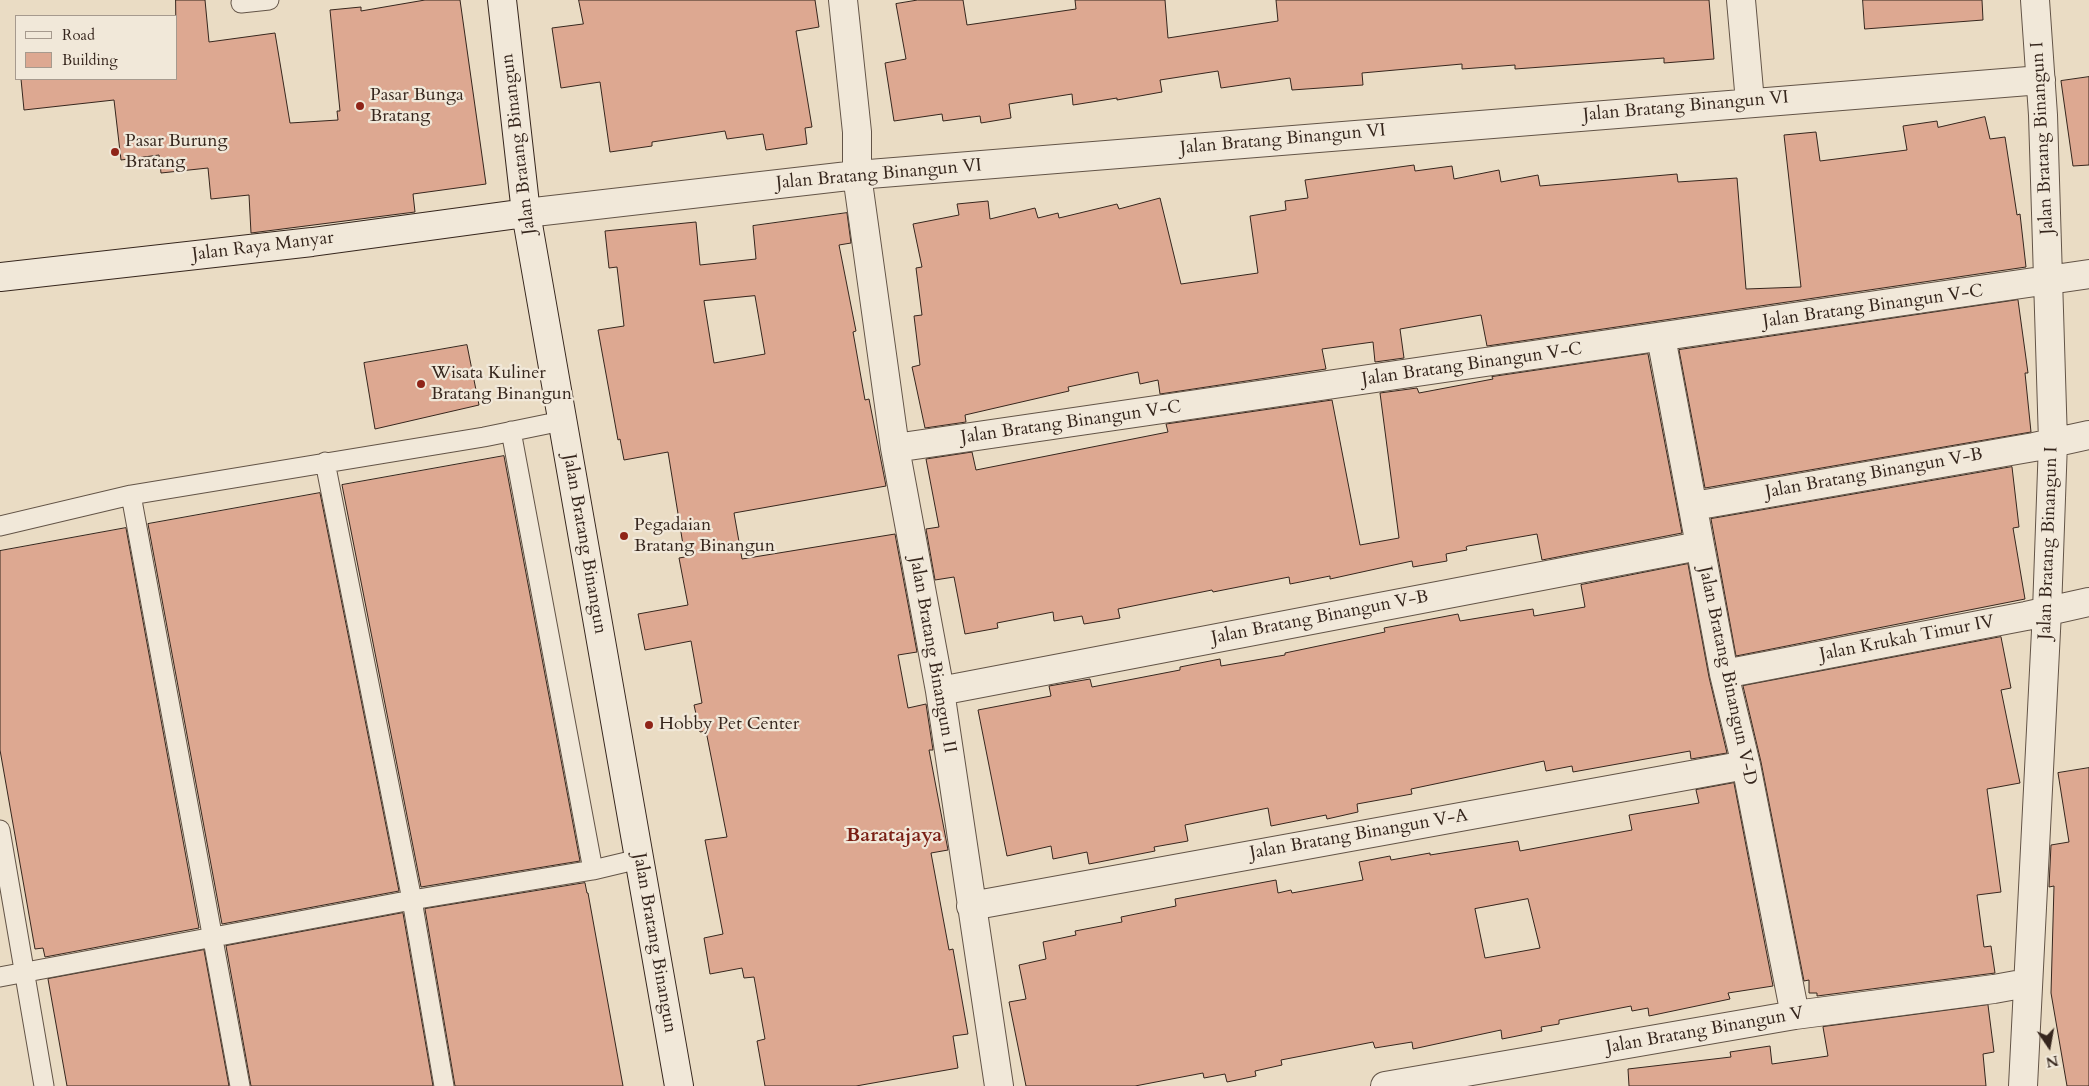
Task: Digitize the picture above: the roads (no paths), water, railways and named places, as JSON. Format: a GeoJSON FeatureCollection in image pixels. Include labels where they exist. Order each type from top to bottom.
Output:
{"type":"FeatureCollection","features":[{"type":"Feature","properties":{"kind":"street","name":"Jalan Bratang Binangun"},"geometry":{"type":"LineString","coordinates":[[502,0],[526,213],[679,1086]]}},
{"type":"Feature","properties":{"kind":"street","name":"Jalan Bratang Binangun II"},"geometry":{"type":"LineString","coordinates":[[843,0],[857,132],[857,175],[895,448],[940,691],[999,1086]]}},
{"type":"Feature","properties":{"kind":"street"},"geometry":{"type":"LineString","coordinates":[[1741,0],[1750,102]]}},
{"type":"Feature","properties":{"kind":"street","name":"Jalan Bratang Binangun I"},"geometry":{"type":"LineString","coordinates":[[2023,1086],[2048,611],[2053,442],[2041,80],[2035,0]]}},
{"type":"Feature","properties":{"kind":"street","name":"Jalan Bratang Binangun VI"},"geometry":{"type":"LineString","coordinates":[[526,213],[857,175],[2041,80]]}},
{"type":"Feature","properties":{"kind":"street","name":"Jalan Raya Manyar"},"geometry":{"type":"LineString","coordinates":[[0,277],[312,242],[526,213]]}},
{"type":"Feature","properties":{"kind":"street","name":"Jalan Bratang Binangun V-C"},"geometry":{"type":"LineString","coordinates":[[895,448],[2089,274]]}},
{"type":"Feature","properties":{"kind":"street","name":"Jalan Bratang Binangun V-D"},"geometry":{"type":"LineString","coordinates":[[1661,337],[1724,674],[1746,765],[1795,1015]]}},
{"type":"Feature","properties":{"kind":"street","name":"Jalan Bratang Binangun V-B"},"geometry":{"type":"LineString","coordinates":[[1694,506],[2089,435]]}},
{"type":"Feature","properties":{"kind":"street","name":"Jalan Bratang Binangun V-B"},"geometry":{"type":"LineString","coordinates":[[940,691],[1699,546]]}},
{"type":"Feature","properties":{"kind":"street","name":"Jalan Krukah Timur IV"},"geometry":{"type":"LineString","coordinates":[[1724,674],[2089,602]]}},
{"type":"Feature","properties":{"kind":"street","name":"Jalan Bratang Binangun V-A"},"geometry":{"type":"LineString","coordinates":[[971,906],[1746,765]]}},
{"type":"Feature","properties":{"kind":"street","name":"Jalan Bratang Binangun V"},"geometry":{"type":"LineString","coordinates":[[1384,1086],[1795,1015],[2027,983]]}},
{"type":"Feature","properties":{"kind":"lane"},"geometry":{"type":"LineString","coordinates":[[241,3],[269,0]]}},
{"type":"Feature","properties":{"kind":"lane"},"geometry":{"type":"LineString","coordinates":[[0,526],[130,495],[512,432],[562,421]]}},
{"type":"Feature","properties":{"kind":"lane"},"geometry":{"type":"LineString","coordinates":[[512,432],[594,870]]}},
{"type":"Feature","properties":{"kind":"lane"},"geometry":{"type":"LineString","coordinates":[[325,462],[412,900],[444,1086]]}},
{"type":"Feature","properties":{"kind":"lane"},"geometry":{"type":"LineString","coordinates":[[130,495],[240,1086]]}},
{"type":"Feature","properties":{"kind":"lane"},"geometry":{"type":"LineString","coordinates":[[0,830],[44,1086]]}},
{"type":"Feature","properties":{"kind":"lane"},"geometry":{"type":"LineString","coordinates":[[0,977],[412,900],[594,870],[639,859]]}},
{"type":"Feature","properties":{"kind":"place","name":"Pasar Bunga Bratang"},"geometry":{"type":"Point","coordinates":[360,106]}},
{"type":"Feature","properties":{"kind":"place","name":"Pasar Burung Bratang"},"geometry":{"type":"Point","coordinates":[115,152]}},
{"type":"Feature","properties":{"kind":"place","name":"Wisata Kuliner Bratang Binangun"},"geometry":{"type":"Point","coordinates":[421,384]}},
{"type":"Feature","properties":{"kind":"place","name":"Pegadaian Bratang Binangun"},"geometry":{"type":"Point","coordinates":[624,536]}},
{"type":"Feature","properties":{"kind":"place","name":"Hobby Pet Center"},"geometry":{"type":"Point","coordinates":[649,725]}},
{"type":"Feature","properties":{"kind":"district","name":"Baratajaya"},"geometry":{"type":"Point","coordinates":[894,836]}}]}
